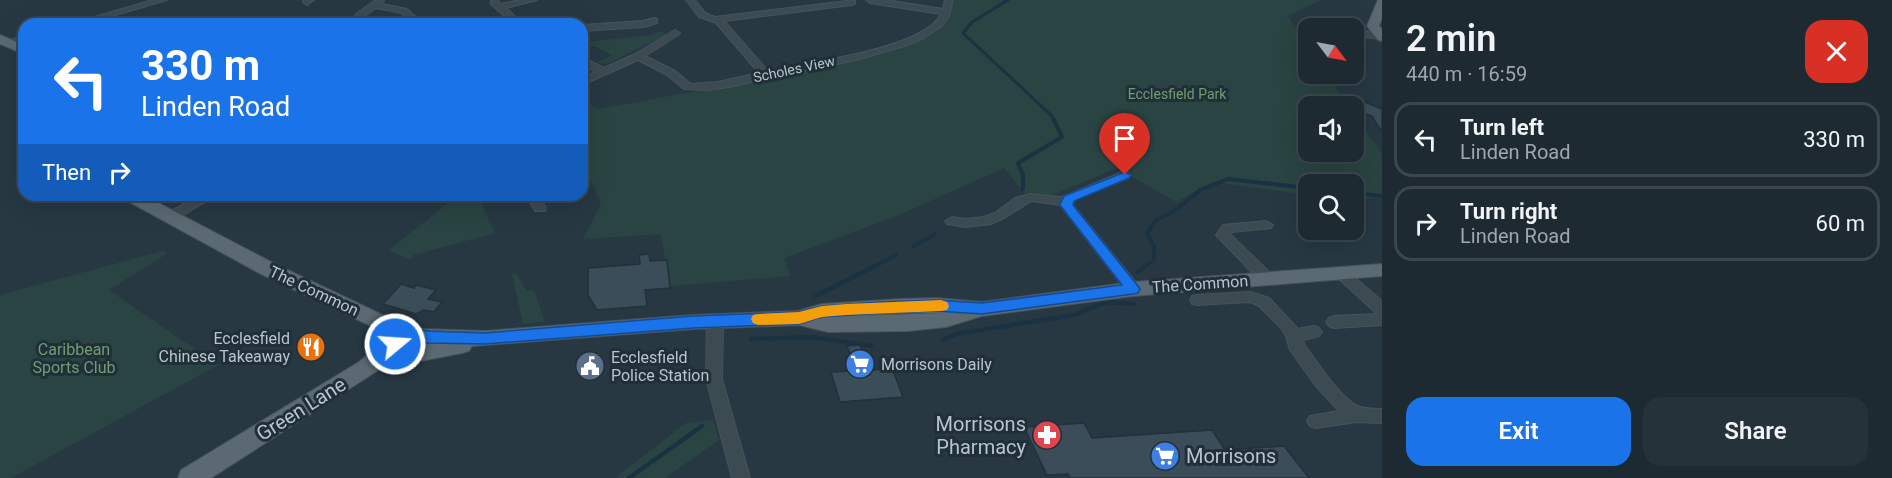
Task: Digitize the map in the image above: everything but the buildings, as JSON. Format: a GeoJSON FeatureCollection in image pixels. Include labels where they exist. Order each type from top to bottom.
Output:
{"type":"FeatureCollection","features":[{"type":"Feature","properties":{"kind":"main road"},"geometry":{"type":"LineString","coordinates":[[1382,2],[1373,26],[1382,37]]}},
{"type":"Feature","properties":{"kind":"main road"},"geometry":{"type":"LineString","coordinates":[[4,41],[18,47]]}},
{"type":"Feature","properties":{"kind":"main road","name":"The Common"},"geometry":{"type":"LineString","coordinates":[[140,201],[267,269],[406,333],[428,337],[485,339],[715,321],[799,318],[828,324],[908,323],[946,320],[982,309],[1133,289],[1382,270]]}},
{"type":"Feature","properties":{"kind":"main road","name":"Green Lane"},"geometry":{"type":"LineString","coordinates":[[190,478],[375,361],[406,333]]}},
{"type":"Feature","properties":{"kind":"main road"},"geometry":{"type":"LineString","coordinates":[[375,361],[440,350],[485,339]]}},
{"type":"Feature","properties":{"kind":"street"},"geometry":{"type":"LineString","coordinates":[[97,18],[163,0]]}},
{"type":"Feature","properties":{"kind":"street"},"geometry":{"type":"LineString","coordinates":[[495,3],[533,0]]}},
{"type":"Feature","properties":{"kind":"street"},"geometry":{"type":"LineString","coordinates":[[690,0],[702,15],[716,19],[852,2]]}},
{"type":"Feature","properties":{"kind":"street"},"geometry":{"type":"LineString","coordinates":[[870,0],[946,12],[949,0]]}},
{"type":"Feature","properties":{"kind":"street"},"geometry":{"type":"LineString","coordinates":[[361,18],[378,2],[404,11],[412,18]]}},
{"type":"Feature","properties":{"kind":"street"},"geometry":{"type":"LineString","coordinates":[[495,3],[511,18]]}},
{"type":"Feature","properties":{"kind":"street","name":"Scholes View"},"geometry":{"type":"LineString","coordinates":[[638,56],[671,73],[688,87],[699,88],[899,44],[932,30],[946,12]]}},
{"type":"Feature","properties":{"kind":"street"},"geometry":{"type":"LineString","coordinates":[[716,19],[766,75]]}},
{"type":"Feature","properties":{"kind":"street"},"geometry":{"type":"LineString","coordinates":[[588,28],[644,24],[654,21]]}},
{"type":"Feature","properties":{"kind":"street"},"geometry":{"type":"LineString","coordinates":[[588,79],[638,56],[675,33]]}},
{"type":"Feature","properties":{"kind":"street"},"geometry":{"type":"LineString","coordinates":[[1364,35],[1382,37]]}},
{"type":"Feature","properties":{"kind":"street"},"geometry":{"type":"LineString","coordinates":[[588,63],[604,72]]}},
{"type":"Feature","properties":{"kind":"street"},"geometry":{"type":"LineString","coordinates":[[1066,202],[1068,198],[1125,175]]}},
{"type":"Feature","properties":{"kind":"street"},"geometry":{"type":"LineString","coordinates":[[952,220],[971,223],[988,220],[1004,213],[1017,202],[1031,197],[1066,202]]}},
{"type":"Feature","properties":{"kind":"street"},"geometry":{"type":"LineString","coordinates":[[169,218],[199,201]]}},
{"type":"Feature","properties":{"kind":"street"},"geometry":{"type":"LineString","coordinates":[[536,201],[540,208]]}},
{"type":"Feature","properties":{"kind":"street"},"geometry":{"type":"LineString","coordinates":[[1066,202],[1077,220],[1133,289]]}},
{"type":"Feature","properties":{"kind":"street"},"geometry":{"type":"LineString","coordinates":[[1266,225],[1228,228],[1223,235],[1267,279]]}},
{"type":"Feature","properties":{"kind":"street"},"geometry":{"type":"LineString","coordinates":[[1342,274],[1382,310]]}},
{"type":"Feature","properties":{"kind":"street"},"geometry":{"type":"LineString","coordinates":[[1197,300],[1258,298],[1286,324],[1294,335],[1296,346],[1322,381],[1347,409],[1371,417],[1382,416]]}},
{"type":"Feature","properties":{"kind":"street"},"geometry":{"type":"LineString","coordinates":[[1334,322],[1382,319]]}},
{"type":"Feature","properties":{"kind":"street"},"geometry":{"type":"LineString","coordinates":[[715,321],[714,379],[741,478]]}},
{"type":"Feature","properties":{"kind":"street"},"geometry":{"type":"LineString","coordinates":[[1294,335],[1314,332]]}},
{"type":"Feature","properties":{"kind":"street"},"geometry":{"type":"LineString","coordinates":[[1316,422],[1343,420],[1351,417],[1354,412]]}},
{"type":"Feature","properties":{"kind":"green space","name":"Ecclesfield Park"},"geometry":{"type":"Polygon","coordinates":[[[955,0],[1321,0],[1288,16],[1298,32],[1298,84],[1333,84],[1342,96],[1298,96],[1298,162],[1364,162],[1364,129],[1382,154],[1382,199],[1364,198],[1364,174],[1298,174],[1298,194],[1214,182],[1176,202],[1117,168],[1052,195],[1024,193],[1004,168],[899,215],[784,258],[790,276],[670,286],[661,234],[583,239],[601,204],[588,175],[588,103],[598,109],[768,78],[882,54],[911,45],[941,28],[947,21],[955,0]]]}},
{"type":"Feature","properties":{"kind":"green space"},"geometry":{"type":"Polygon","coordinates":[[[660,31],[667,34],[607,64],[596,63],[612,55],[588,43],[588,42],[652,35],[660,31]]]}},
{"type":"Feature","properties":{"kind":"green space"},"geometry":{"type":"Polygon","coordinates":[[[450,201],[481,201],[495,233],[414,255],[410,260],[389,250],[450,201]]]}},
{"type":"Feature","properties":{"kind":"green space","name":"Caribbean Sports Club"},"geometry":{"type":"Polygon","coordinates":[[[162,251],[168,253],[109,290],[218,365],[11,478],[0,478],[0,295],[162,251]]]}},
{"type":"Feature","properties":{"kind":"green space"},"geometry":{"type":"Polygon","coordinates":[[[516,273],[527,291],[534,290],[545,322],[523,324],[512,274],[516,273]]]}},
{"type":"Feature","properties":{"kind":"green space"},"geometry":{"type":"Polygon","coordinates":[[[713,420],[719,440],[665,478],[615,478],[686,423],[713,420]]]}},
{"type":"Feature","properties":{"kind":"waterway"},"geometry":{"type":"LineString","coordinates":[[1008,0],[972,22],[963,33],[1054,120]]}},
{"type":"Feature","properties":{"kind":"waterway"},"geometry":{"type":"LineString","coordinates":[[1023,189],[1023,175],[1018,163],[1062,137],[1054,120]]}},
{"type":"Feature","properties":{"kind":"waterway"},"geometry":{"type":"LineString","coordinates":[[1138,272],[1154,260],[1154,246],[1147,234],[1155,221],[1177,209],[1200,190],[1228,179],[1298,187]]}},
{"type":"Feature","properties":{"kind":"waterway"},"geometry":{"type":"LineString","coordinates":[[1364,194],[1382,196]]}},
{"type":"Feature","properties":{"kind":"waterway"},"geometry":{"type":"LineString","coordinates":[[914,246],[935,234]]}},
{"type":"Feature","properties":{"kind":"waterway"},"geometry":{"type":"LineString","coordinates":[[852,278],[896,255]]}},
{"type":"Feature","properties":{"kind":"waterway"},"geometry":{"type":"LineString","coordinates":[[816,296],[855,276]]}},
{"type":"Feature","properties":{"kind":"waterway"},"geometry":{"type":"LineString","coordinates":[[943,340],[956,334],[1074,315],[1106,302],[1134,304]]}},
{"type":"Feature","properties":{"kind":"waterway"},"geometry":{"type":"LineString","coordinates":[[751,339],[812,337],[871,346]]}},
{"type":"Feature","properties":{"kind":"waterway"},"geometry":{"type":"LineString","coordinates":[[629,478],[702,426]]}},
{"type":"Feature","properties":{"kind":"slow traffic"},"geometry":{"type":"LineString","coordinates":[[758,319],[799,318],[822,311],[941,306]]}},
{"type":"Feature","properties":{"kind":"place","name":"Ecclesfield Chinese Takeaway"},"geometry":{"type":"Point","coordinates":[311,347]}},
{"type":"Feature","properties":{"kind":"place","name":"Morrisons Daily"},"geometry":{"type":"Point","coordinates":[860,364]}},
{"type":"Feature","properties":{"kind":"place","name":"Ecclesfield Police Station"},"geometry":{"type":"Point","coordinates":[590,366]}},
{"type":"Feature","properties":{"kind":"place","name":"Morrisons Pharmacy"},"geometry":{"type":"Point","coordinates":[1047,435]}},
{"type":"Feature","properties":{"kind":"place","name":"Morrisons"},"geometry":{"type":"Point","coordinates":[1165,456]}},
{"type":"Feature","properties":{"kind":"route"},"geometry":{"type":"LineString","coordinates":[[395,344],[406,333],[428,337],[485,339],[693,322],[799,318],[822,311],[883,307],[936,305],[982,309],[1133,289],[1066,205],[1068,198],[1125,175]]}}]}
